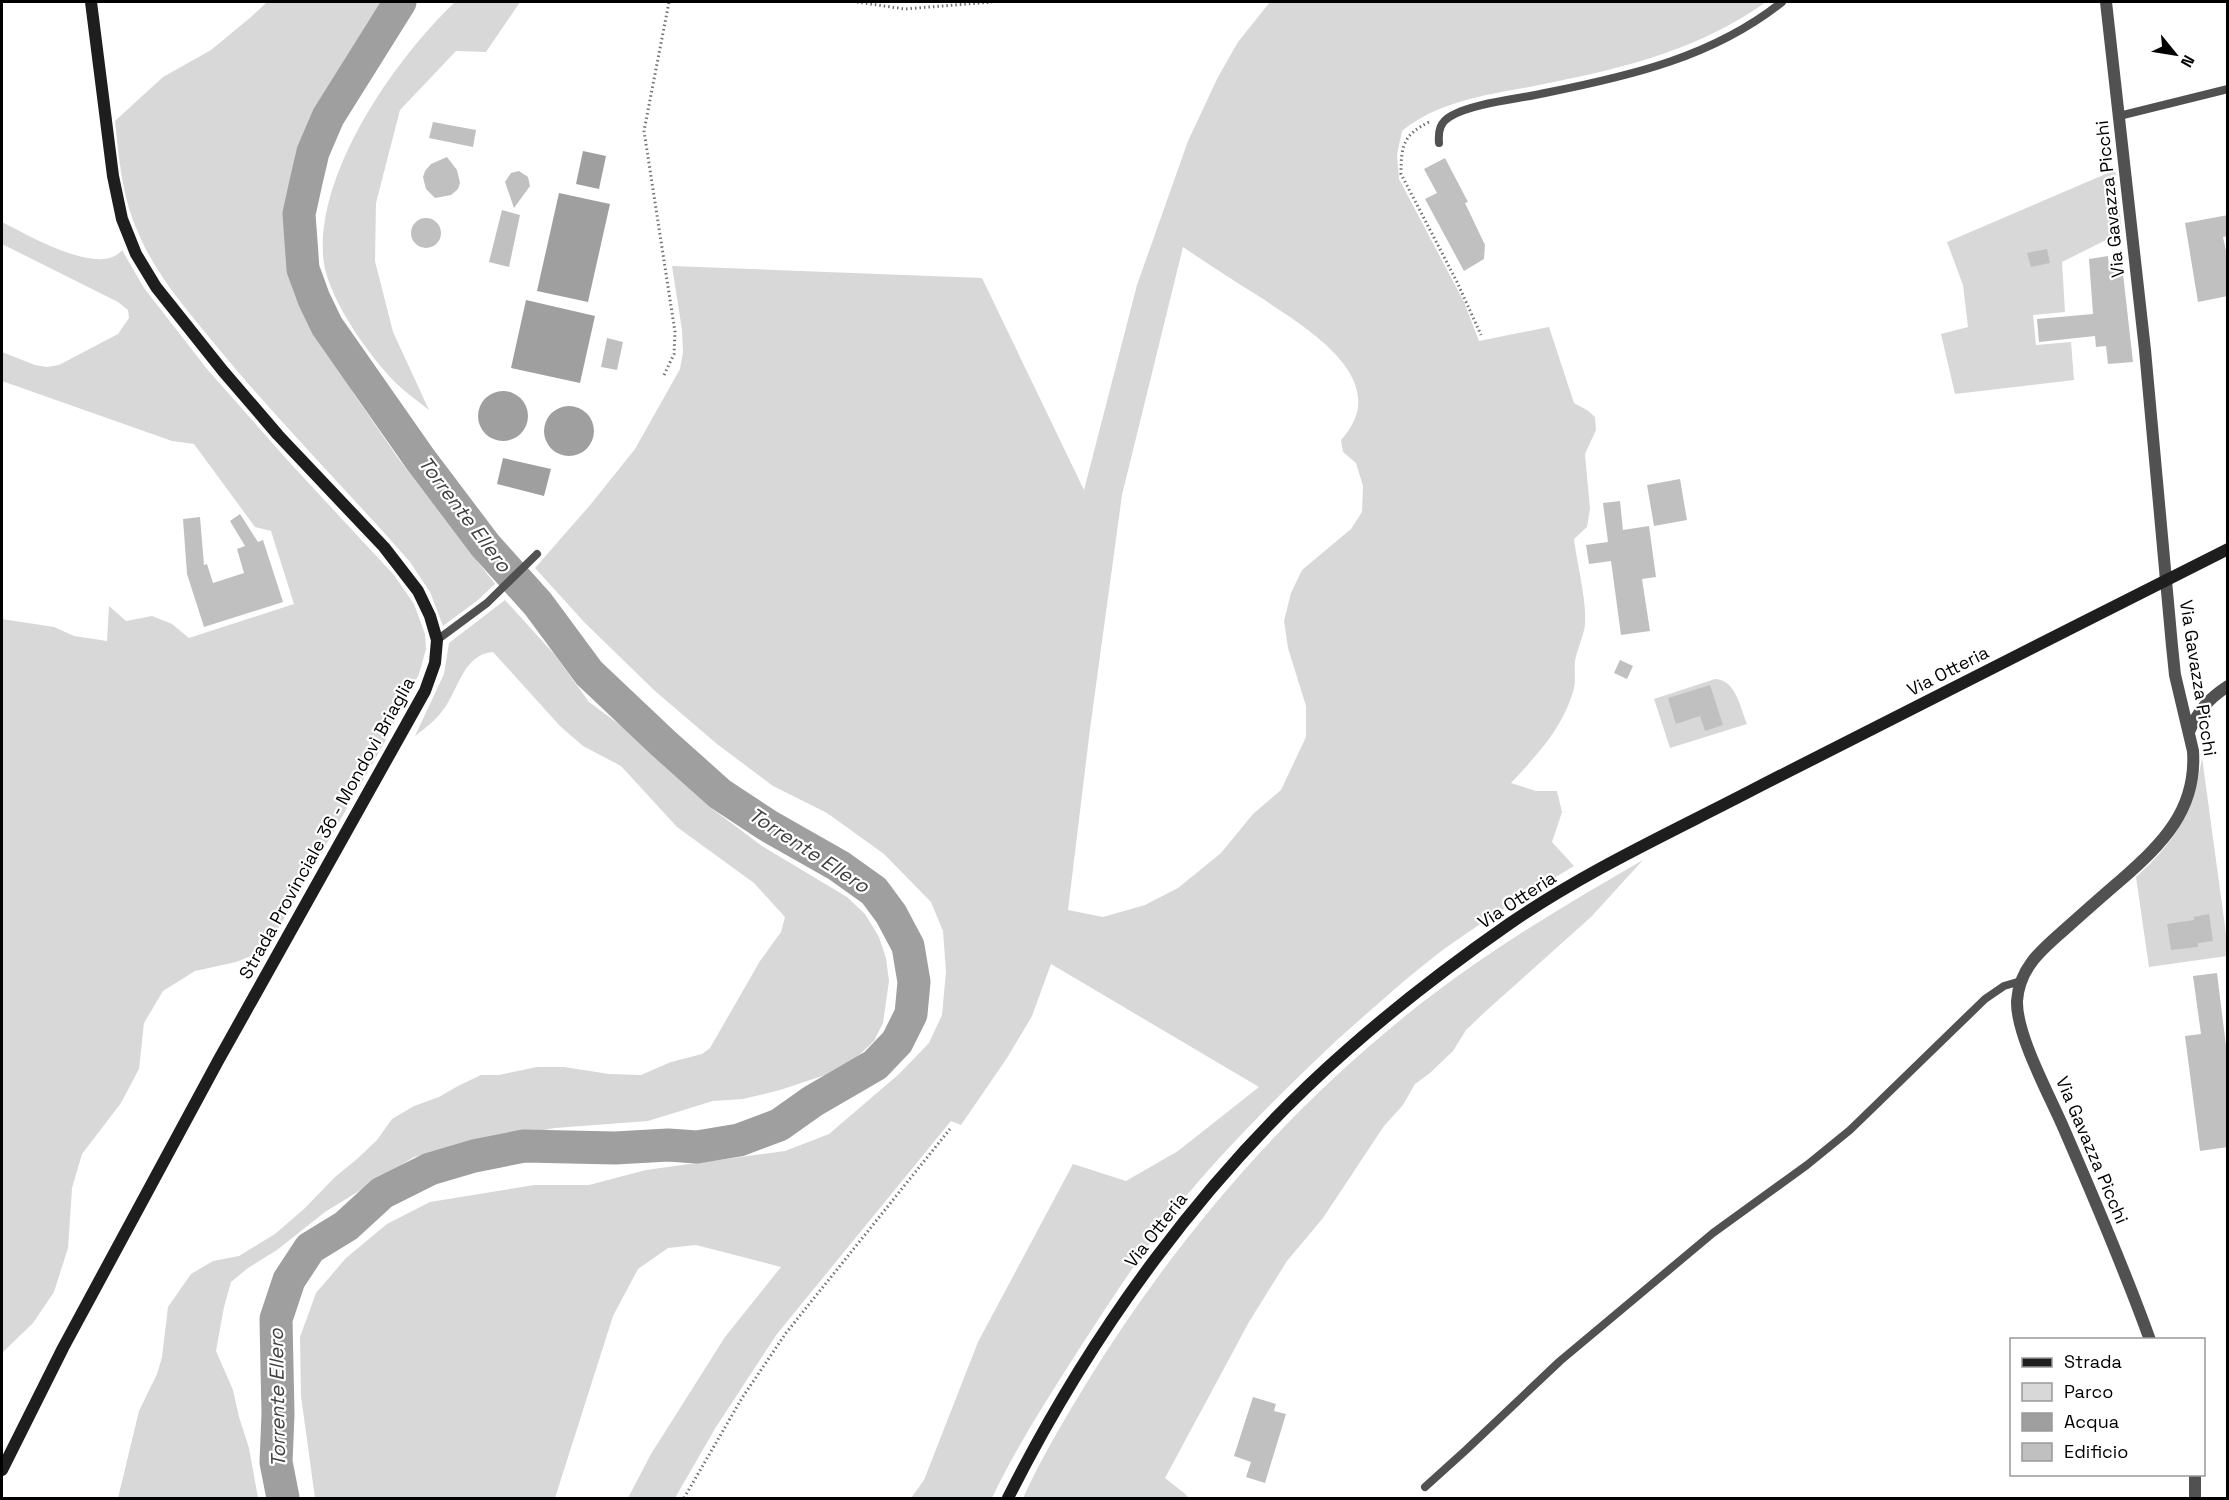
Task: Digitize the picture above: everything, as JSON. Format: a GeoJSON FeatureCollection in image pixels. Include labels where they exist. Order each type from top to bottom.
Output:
{"type":"FeatureCollection","features":[{"type":"Feature","properties":{"kind":"street","name":"Strada Provinciale 36 - Mondovì Briaglia"},"geometry":{"type":"LineString","coordinates":[[2,1470],[63,1348],[229,1042],[424,691],[435,663],[437,640],[423,600],[399,565],[251,405],[156,287],[136,254],[122,219],[114,185],[92,2]]}},
{"type":"Feature","properties":{"kind":"street","name":"Via Gavazza Picchi"},"geometry":{"type":"LineString","coordinates":[[2106,2],[2145,350],[2175,675],[2193,751],[2192,775],[2184,804],[2170,832],[2142,861],[2031,961],[2021,981],[2018,1010],[2024,1037],[2088,1185],[2149,1338]]}},
{"type":"Feature","properties":{"kind":"street","name":"Via Otteria"},"geometry":{"type":"LineString","coordinates":[[1008,1498],[1033,1450],[1117,1312],[1182,1224],[1263,1132],[1300,1094],[1346,1051],[1406,1001],[1513,922],[1574,884],[1778,777],[2228,549]]}},
{"type":"Feature","properties":{"kind":"street"},"geometry":{"type":"LineString","coordinates":[[2189,732],[2200,709],[2228,686]]}},
{"type":"Feature","properties":{"kind":"street"},"geometry":{"type":"LineString","coordinates":[[2195,1476],[2195,1498]]}},
{"type":"Feature","properties":{"kind":"lane"},"geometry":{"type":"LineString","coordinates":[[1439,143],[1442,123],[1451,116],[1480,106],[1615,79],[1687,57],[1733,36],[1782,2]]}},
{"type":"Feature","properties":{"kind":"lane"},"geometry":{"type":"LineString","coordinates":[[2119,116],[2228,89]]}},
{"type":"Feature","properties":{"kind":"lane"},"geometry":{"type":"LineString","coordinates":[[437,640],[487,603],[537,554]]}},
{"type":"Feature","properties":{"kind":"lane"},"geometry":{"type":"LineString","coordinates":[[1425,1487],[1560,1361],[1713,1233],[1807,1165],[1850,1130],[1986,999],[2004,986],[2021,981]]}},
{"type":"Feature","properties":{"kind":"path"},"geometry":{"type":"LineString","coordinates":[[664,375],[674,354],[675,332],[644,131],[669,2]]}},
{"type":"Feature","properties":{"kind":"path"},"geometry":{"type":"LineString","coordinates":[[857,2],[905,9],[992,2]]}},
{"type":"Feature","properties":{"kind":"path"},"geometry":{"type":"LineString","coordinates":[[1451,116],[1414,130],[1404,141],[1401,174],[1457,282],[1481,335]]}},
{"type":"Feature","properties":{"kind":"path"},"geometry":{"type":"LineString","coordinates":[[684,1498],[742,1398],[786,1333],[950,1129]]}},
{"type":"Feature","properties":{"kind":"green space"},"geometry":{"type":"Polygon","coordinates":[[[267,2],[382,2],[331,85],[310,126],[293,188],[290,211],[291,260],[300,299],[354,394],[398,458],[495,584],[443,626],[430,592],[410,562],[265,403],[174,293],[145,248],[128,205],[115,121],[163,77],[211,50],[267,2]]]}},
{"type":"Feature","properties":{"kind":"green space"},"geometry":{"type":"Polygon","coordinates":[[[455,2],[520,2],[486,52],[456,51],[400,110],[376,203],[375,261],[393,332],[429,410],[401,387],[374,358],[340,306],[331,288],[323,255],[325,222],[333,187],[347,152],[365,117],[409,53],[455,2]]]}},
{"type":"Feature","properties":{"kind":"green space"},"geometry":{"type":"Polygon","coordinates":[[[1270,2],[1766,2],[1716,32],[1662,54],[1606,70],[1472,98],[1436,111],[1402,131],[1397,155],[1399,179],[1464,302],[1479,341],[1549,327],[1574,403],[1595,417],[1596,430],[1585,454],[1590,509],[1587,527],[1574,539],[1583,594],[1585,625],[1575,661],[1574,688],[1557,728],[1511,783],[1536,791],[1557,791],[1562,812],[1552,842],[1574,866],[1444,949],[1337,1040],[1232,1144],[1174,1211],[1126,1277],[1034,1421],[992,1498],[911,1498],[924,1480],[978,1342],[1073,1164],[1126,1181],[1178,1151],[1259,1087],[1051,964],[1032,1016],[1007,1058],[961,1125],[951,1121],[777,1334],[716,1427],[675,1498],[628,1498],[651,1454],[725,1337],[781,1267],[696,1245],[668,1248],[638,1269],[613,1316],[555,1498],[315,1498],[301,1396],[300,1337],[316,1293],[346,1258],[387,1224],[430,1202],[534,1185],[589,1185],[646,1170],[785,1151],[829,1134],[899,1074],[929,1043],[942,1015],[946,972],[943,931],[931,902],[884,854],[827,813],[773,786],[717,744],[655,691],[585,623],[535,568],[635,449],[680,369],[683,352],[682,330],[672,266],[982,278],[1084,490],[1137,285],[1188,141],[1218,77],[1238,42],[1270,2]],[[1183,247],[1122,495],[1068,910],[1103,917],[1145,905],[1178,888],[1221,853],[1253,814],[1281,790],[1306,737],[1306,706],[1288,648],[1284,621],[1291,593],[1302,570],[1351,529],[1362,512],[1363,486],[1356,463],[1343,452],[1341,440],[1355,418],[1358,396],[1351,376],[1338,356],[1299,323],[1183,247]]]}},
{"type":"Feature","properties":{"kind":"green space"},"geometry":{"type":"Polygon","coordinates":[[[2115,170],[2122,232],[2062,262],[2065,312],[2033,315],[2036,345],[2071,342],[2074,380],[1955,394],[1941,334],[1968,327],[1963,285],[1947,242],[2115,170]]]}},
{"type":"Feature","properties":{"kind":"green space"},"geometry":{"type":"Polygon","coordinates":[[[2,222],[45,244],[81,257],[98,259],[112,257],[122,250],[144,288],[207,369],[394,575],[414,604],[425,634],[426,649],[419,674],[383,745],[266,950],[236,962],[195,971],[163,991],[144,1023],[139,1069],[121,1103],[82,1154],[72,1188],[68,1248],[54,1292],[33,1323],[2,1353],[2,619],[54,627],[74,636],[107,641],[109,606],[126,621],[152,616],[172,624],[189,638],[294,604],[271,531],[255,527],[194,444],[172,441],[2,381],[2,352],[35,365],[47,367],[59,365],[118,334],[129,318],[128,310],[118,302],[2,244],[2,222]]]}},
{"type":"Feature","properties":{"kind":"green space"},"geometry":{"type":"Polygon","coordinates":[[[505,600],[555,655],[589,702],[639,739],[711,808],[762,846],[847,897],[865,914],[879,937],[886,958],[889,981],[883,1023],[874,1041],[837,1071],[780,1090],[743,1099],[713,1101],[648,1121],[555,1128],[414,1157],[325,1212],[277,1250],[231,1282],[224,1307],[216,1351],[233,1390],[249,1448],[258,1498],[118,1498],[139,1411],[157,1374],[162,1357],[168,1307],[191,1274],[213,1261],[239,1256],[275,1234],[377,1140],[392,1119],[414,1106],[439,1097],[481,1075],[499,1075],[537,1067],[564,1067],[609,1074],[641,1075],[671,1062],[702,1054],[710,1048],[760,961],[781,932],[785,917],[754,883],[677,827],[621,766],[583,746],[560,726],[493,652],[483,654],[469,665],[443,710],[415,736],[444,674],[449,643],[505,600]]]}},
{"type":"Feature","properties":{"kind":"green space"},"geometry":{"type":"Polygon","coordinates":[[[1715,679],[1728,684],[1733,689],[1747,724],[1670,748],[1654,699],[1715,679]]]}},
{"type":"Feature","properties":{"kind":"green space"},"geometry":{"type":"Polygon","coordinates":[[[2202,757],[2227,941],[2227,956],[2149,967],[2136,877],[2162,851],[2181,824],[2194,793],[2202,757]]]}},
{"type":"Feature","properties":{"kind":"green space"},"geometry":{"type":"Polygon","coordinates":[[[1643,860],[1591,917],[1486,1011],[1466,1030],[1453,1051],[1415,1084],[1403,1105],[1384,1126],[1323,1218],[1287,1261],[1249,1322],[1165,1478],[1189,1498],[1023,1498],[1063,1423],[1124,1324],[1202,1220],[1289,1122],[1336,1076],[1436,992],[1512,939],[1643,860]]]}},
{"type":"Feature","properties":{"kind":"water"},"geometry":{"type":"Polygon","coordinates":[[[583,151],[606,156],[599,189],[576,184],[583,151]]]}},
{"type":"Feature","properties":{"kind":"water"},"geometry":{"type":"Polygon","coordinates":[[[559,193],[610,204],[588,302],[537,291],[559,193]]]}},
{"type":"Feature","properties":{"kind":"water"},"geometry":{"type":"Polygon","coordinates":[[[526,300],[595,316],[580,383],[511,368],[526,300]]]}},
{"type":"Feature","properties":{"kind":"water"},"geometry":{"type":"Polygon","coordinates":[[[503,391],[521,398],[528,416],[521,434],[503,441],[485,434],[478,416],[485,398],[503,391]]]}},
{"type":"Feature","properties":{"kind":"water"},"geometry":{"type":"Polygon","coordinates":[[[569,406],[587,413],[594,431],[587,449],[569,456],[551,449],[544,431],[551,413],[569,406]]]}},
{"type":"Feature","properties":{"kind":"water"},"geometry":{"type":"Polygon","coordinates":[[[503,458],[551,469],[544,496],[497,484],[503,458]]]}},
{"type":"Feature","properties":{"kind":"building"},"geometry":{"type":"Polygon","coordinates":[[[433,122],[476,130],[473,147],[429,138],[433,122]]]}},
{"type":"Feature","properties":{"kind":"building"},"geometry":{"type":"Polygon","coordinates":[[[447,157],[457,170],[460,183],[458,189],[451,195],[435,198],[426,189],[423,177],[431,164],[447,157]]]}},
{"type":"Feature","properties":{"kind":"building"},"geometry":{"type":"Polygon","coordinates":[[[1445,158],[1468,202],[1465,203],[1485,245],[1484,259],[1464,271],[1425,199],[1437,193],[1424,169],[1445,158]]]}},
{"type":"Feature","properties":{"kind":"building"},"geometry":{"type":"Polygon","coordinates":[[[519,171],[528,177],[530,186],[514,208],[505,182],[511,173],[519,171]]]}},
{"type":"Feature","properties":{"kind":"building"},"geometry":{"type":"Polygon","coordinates":[[[502,210],[520,215],[509,267],[489,262],[502,210]]]}},
{"type":"Feature","properties":{"kind":"building"},"geometry":{"type":"Polygon","coordinates":[[[2228,215],[2228,236],[2223,237],[2228,260],[2228,296],[2198,302],[2185,223],[2228,215]]]}},
{"type":"Feature","properties":{"kind":"building"},"geometry":{"type":"Polygon","coordinates":[[[426,218],[436,223],[441,233],[436,243],[426,248],[416,243],[411,233],[416,223],[426,218]]]}},
{"type":"Feature","properties":{"kind":"building"},"geometry":{"type":"Polygon","coordinates":[[[2047,249],[2050,263],[2031,267],[2027,253],[2047,249]]]}},
{"type":"Feature","properties":{"kind":"building"},"geometry":{"type":"Polygon","coordinates":[[[2108,256],[2109,266],[2122,265],[2133,362],[2108,364],[2106,346],[2096,347],[2095,336],[2039,342],[2037,319],[2093,314],[2089,259],[2108,256]]]}},
{"type":"Feature","properties":{"kind":"building"},"geometry":{"type":"Polygon","coordinates":[[[607,338],[623,342],[617,370],[601,367],[607,338]]]}},
{"type":"Feature","properties":{"kind":"building"},"geometry":{"type":"Polygon","coordinates":[[[1680,479],[1687,520],[1654,526],[1647,485],[1680,479]]]}},
{"type":"Feature","properties":{"kind":"building"},"geometry":{"type":"Polygon","coordinates":[[[1620,501],[1623,530],[1649,526],[1656,577],[1642,579],[1650,631],[1621,635],[1611,561],[1589,564],[1586,545],[1608,542],[1603,503],[1620,501]]]}},
{"type":"Feature","properties":{"kind":"building"},"geometry":{"type":"Polygon","coordinates":[[[240,514],[258,542],[263,540],[283,602],[204,627],[187,574],[183,519],[200,517],[204,565],[207,564],[213,583],[244,573],[237,549],[245,546],[230,521],[240,514]]]}},
{"type":"Feature","properties":{"kind":"building"},"geometry":{"type":"Polygon","coordinates":[[[1620,660],[1633,666],[1627,679],[1614,673],[1620,660]]]}},
{"type":"Feature","properties":{"kind":"building"},"geometry":{"type":"Polygon","coordinates":[[[1710,685],[1723,725],[1705,731],[1700,716],[1676,724],[1668,698],[1710,685]]]}},
{"type":"Feature","properties":{"kind":"building"},"geometry":{"type":"Polygon","coordinates":[[[2209,914],[2213,941],[2198,943],[2198,947],[2171,950],[2167,924],[2194,920],[2194,917],[2209,914]]]}},
{"type":"Feature","properties":{"kind":"building"},"geometry":{"type":"Polygon","coordinates":[[[2217,973],[2228,1062],[2228,1147],[2200,1151],[2185,1036],[2201,1034],[2193,976],[2217,973]]]}},
{"type":"Feature","properties":{"kind":"building"},"geometry":{"type":"Polygon","coordinates":[[[1253,1397],[1276,1404],[1274,1411],[1286,1414],[1265,1483],[1246,1477],[1251,1462],[1234,1456],[1253,1397]]]}},
{"type":"Feature","properties":{"kind":"waterway","name":"Torrente Ellero"},"geometry":{"type":"LineString","coordinates":[[283,1498],[276,1462],[278,1414],[276,1319],[289,1280],[310,1248],[346,1226],[382,1193],[430,1169],[474,1156],[524,1146],[615,1148],[668,1145],[697,1147],[739,1140],[779,1125],[813,1101],[875,1065],[897,1042],[911,1014],[914,982],[908,946],[891,914],[874,891],[839,866],[767,825],[720,794],[589,673],[538,604],[485,545],[420,459],[327,326],[303,269],[299,214],[306,182],[313,152],[328,117],[400,2]]}}]}
